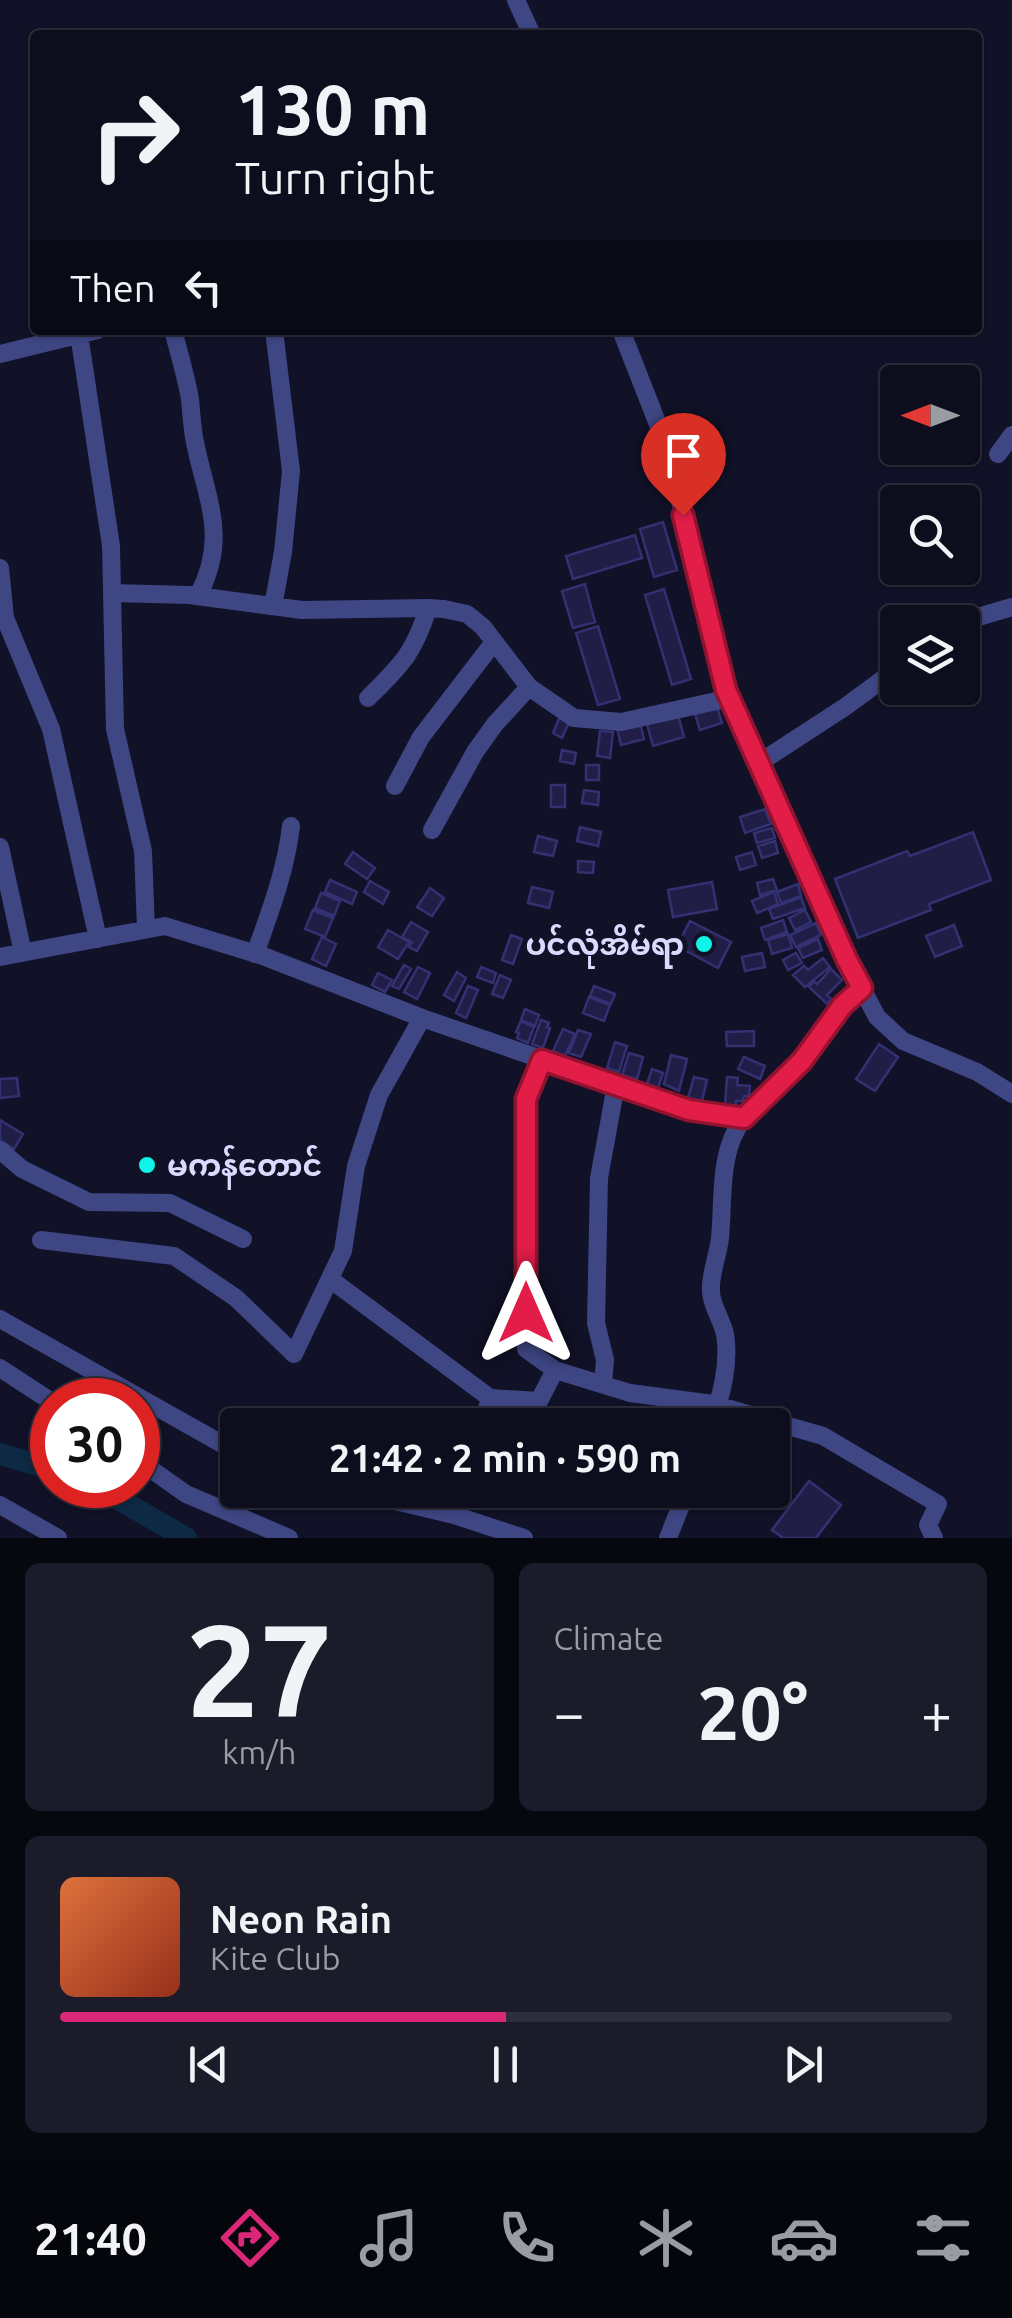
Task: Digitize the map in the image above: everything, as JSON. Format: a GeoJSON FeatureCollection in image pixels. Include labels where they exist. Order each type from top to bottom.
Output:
{"type":"FeatureCollection","features":[{"type":"Feature","properties":{"kind":"street"},"geometry":{"type":"LineString","coordinates":[[516,0],[530,30]]}},
{"type":"Feature","properties":{"kind":"street"},"geometry":{"type":"LineString","coordinates":[[0,354],[74,335]]}},
{"type":"Feature","properties":{"kind":"street"},"geometry":{"type":"LineString","coordinates":[[78,335],[111,546],[115,729],[142,851],[146,929]]}},
{"type":"Feature","properties":{"kind":"street"},"geometry":{"type":"LineString","coordinates":[[174,335],[212,509],[210,574],[198,596]]}},
{"type":"Feature","properties":{"kind":"street"},"geometry":{"type":"LineString","coordinates":[[272,606],[283,552],[291,471],[275,335]]}},
{"type":"Feature","properties":{"kind":"street"},"geometry":{"type":"LineString","coordinates":[[622,335],[666,445],[730,698],[847,960],[877,1016],[903,1041],[977,1072],[1012,1094]]}},
{"type":"Feature","properties":{"kind":"street"},"geometry":{"type":"LineString","coordinates":[[998,454],[1012,435]]}},
{"type":"Feature","properties":{"kind":"street"},"geometry":{"type":"LineString","coordinates":[[0,568],[5,618],[51,729],[98,938]]}},
{"type":"Feature","properties":{"kind":"street"},"geometry":{"type":"LineString","coordinates":[[112,593],[198,596],[302,610],[428,608],[467,614],[483,627],[530,687],[574,718],[598,722],[635,720],[730,698]]}},
{"type":"Feature","properties":{"kind":"street"},"geometry":{"type":"LineString","coordinates":[[980,616],[1012,607]]}},
{"type":"Feature","properties":{"kind":"street"},"geometry":{"type":"LineString","coordinates":[[368,698],[403,663],[419,638],[428,608]]}},
{"type":"Feature","properties":{"kind":"street"},"geometry":{"type":"LineString","coordinates":[[395,786],[421,737],[494,642]]}},
{"type":"Feature","properties":{"kind":"street"},"geometry":{"type":"LineString","coordinates":[[759,763],[880,681]]}},
{"type":"Feature","properties":{"kind":"street"},"geometry":{"type":"LineString","coordinates":[[432,830],[475,752],[530,687]]}},
{"type":"Feature","properties":{"kind":"street"},"geometry":{"type":"LineString","coordinates":[[255,954],[274,904],[292,826]]}},
{"type":"Feature","properties":{"kind":"street"},"geometry":{"type":"LineString","coordinates":[[0,847],[24,953]]}},
{"type":"Feature","properties":{"kind":"street"},"geometry":{"type":"LineString","coordinates":[[0,957],[165,926],[255,954],[422,1018],[689,1110],[744,1118]]}},
{"type":"Feature","properties":{"kind":"street"},"geometry":{"type":"LineString","coordinates":[[718,1406],[726,1365],[725,1334],[710,1298],[710,1282],[720,1240],[727,1148],[744,1118],[802,1061],[842,1006],[862,988]]}},
{"type":"Feature","properties":{"kind":"street"},"geometry":{"type":"LineString","coordinates":[[40,1240],[174,1256],[236,1298],[294,1354],[343,1251],[356,1166],[379,1096],[422,1018]]}},
{"type":"Feature","properties":{"kind":"street"},"geometry":{"type":"LineString","coordinates":[[542,1060],[526,1099],[526,1348],[556,1370],[630,1393],[718,1406],[822,1436],[938,1504],[928,1525],[934,1538]]}},
{"type":"Feature","properties":{"kind":"street"},"geometry":{"type":"LineString","coordinates":[[602,1384],[605,1360],[596,1323],[599,1178],[616,1085]]}},
{"type":"Feature","properties":{"kind":"street"},"geometry":{"type":"LineString","coordinates":[[0,1150],[22,1169],[89,1202],[170,1203],[244,1239]]}},
{"type":"Feature","properties":{"kind":"street"},"geometry":{"type":"LineString","coordinates":[[330,1279],[490,1398],[540,1401],[556,1370]]}},
{"type":"Feature","properties":{"kind":"street"},"geometry":{"type":"LineString","coordinates":[[0,1319],[220,1443]]}},
{"type":"Feature","properties":{"kind":"street"},"geometry":{"type":"LineString","coordinates":[[0,1368],[30,1388]]}},
{"type":"Feature","properties":{"kind":"street"},"geometry":{"type":"LineString","coordinates":[[487,1408],[490,1398]]}},
{"type":"Feature","properties":{"kind":"street"},"geometry":{"type":"LineString","coordinates":[[160,1476],[186,1494],[289,1538]]}},
{"type":"Feature","properties":{"kind":"street"},"geometry":{"type":"LineString","coordinates":[[0,1505],[58,1538]]}},
{"type":"Feature","properties":{"kind":"street"},"geometry":{"type":"LineString","coordinates":[[425,1508],[524,1538]]}},
{"type":"Feature","properties":{"kind":"street"},"geometry":{"type":"LineString","coordinates":[[454,1515],[456,1508]]}},
{"type":"Feature","properties":{"kind":"street"},"geometry":{"type":"LineString","coordinates":[[668,1538],[680,1508]]}},
{"type":"Feature","properties":{"kind":"building"},"geometry":{"type":"Polygon","coordinates":[[[663,522],[677,570],[654,577],[640,529],[663,522]]]}},
{"type":"Feature","properties":{"kind":"building"},"geometry":{"type":"Polygon","coordinates":[[[635,535],[642,558],[573,579],[566,556],[635,535]]]}},
{"type":"Feature","properties":{"kind":"building"},"geometry":{"type":"Polygon","coordinates":[[[585,584],[595,622],[573,628],[562,591],[585,584]]]}},
{"type":"Feature","properties":{"kind":"building"},"geometry":{"type":"Polygon","coordinates":[[[664,589],[691,679],[672,685],[645,595],[664,589]]]}},
{"type":"Feature","properties":{"kind":"building"},"geometry":{"type":"Polygon","coordinates":[[[598,626],[620,699],[598,705],[576,633],[598,626]]]}},
{"type":"Feature","properties":{"kind":"building"},"geometry":{"type":"Polygon","coordinates":[[[717,707],[722,723],[700,730],[695,714],[717,707]]]}},
{"type":"Feature","properties":{"kind":"building"},"geometry":{"type":"Polygon","coordinates":[[[678,715],[684,737],[653,746],[647,724],[678,715]]]}},
{"type":"Feature","properties":{"kind":"building"},"geometry":{"type":"Polygon","coordinates":[[[560,716],[570,720],[562,738],[553,733],[560,716]]]}},
{"type":"Feature","properties":{"kind":"building"},"geometry":{"type":"Polygon","coordinates":[[[640,723],[644,739],[621,745],[617,728],[640,723]]]}},
{"type":"Feature","properties":{"kind":"building"},"geometry":{"type":"Polygon","coordinates":[[[600,731],[613,732],[610,758],[597,756],[600,731]]]}},
{"type":"Feature","properties":{"kind":"building"},"geometry":{"type":"Polygon","coordinates":[[[562,750],[576,753],[574,764],[560,761],[562,750]]]}},
{"type":"Feature","properties":{"kind":"building"},"geometry":{"type":"Polygon","coordinates":[[[586,765],[599,765],[599,780],[586,780],[586,765]]]}},
{"type":"Feature","properties":{"kind":"building"},"geometry":{"type":"Polygon","coordinates":[[[551,785],[565,785],[565,807],[551,807],[551,785]]]}},
{"type":"Feature","properties":{"kind":"building"},"geometry":{"type":"Polygon","coordinates":[[[584,790],[599,792],[598,805],[582,803],[584,790]]]}},
{"type":"Feature","properties":{"kind":"building"},"geometry":{"type":"Polygon","coordinates":[[[765,809],[771,824],[745,833],[740,817],[765,809]]]}},
{"type":"Feature","properties":{"kind":"building"},"geometry":{"type":"Polygon","coordinates":[[[580,827],[601,832],[598,846],[577,841],[580,827]]]}},
{"type":"Feature","properties":{"kind":"building"},"geometry":{"type":"Polygon","coordinates":[[[772,828],[775,838],[757,843],[754,833],[772,828]]]}},
{"type":"Feature","properties":{"kind":"building"},"geometry":{"type":"Polygon","coordinates":[[[973,832],[991,880],[929,904],[931,910],[858,938],[835,879],[907,851],[910,856],[973,832]]]}},
{"type":"Feature","properties":{"kind":"building"},"geometry":{"type":"Polygon","coordinates":[[[538,836],[557,841],[553,856],[534,852],[538,836]]]}},
{"type":"Feature","properties":{"kind":"building"},"geometry":{"type":"Polygon","coordinates":[[[775,841],[778,853],[762,858],[758,846],[775,841]]]}},
{"type":"Feature","properties":{"kind":"building"},"geometry":{"type":"Polygon","coordinates":[[[353,852],[375,868],[367,879],[345,864],[353,852]]]}},
{"type":"Feature","properties":{"kind":"building"},"geometry":{"type":"Polygon","coordinates":[[[752,852],[756,865],[740,870],[736,857],[752,852]]]}},
{"type":"Feature","properties":{"kind":"building"},"geometry":{"type":"Polygon","coordinates":[[[578,861],[594,862],[593,873],[578,872],[578,861]]]}},
{"type":"Feature","properties":{"kind":"building"},"geometry":{"type":"Polygon","coordinates":[[[773,879],[777,890],[760,895],[757,883],[773,879]]]}},
{"type":"Feature","properties":{"kind":"building"},"geometry":{"type":"Polygon","coordinates":[[[330,880],[357,892],[352,904],[325,892],[330,880]]]}},
{"type":"Feature","properties":{"kind":"building"},"geometry":{"type":"Polygon","coordinates":[[[370,881],[389,892],[383,904],[364,892],[370,881]]]}},
{"type":"Feature","properties":{"kind":"building","name":"ပင်လုံအိမ်ရာ"},"geometry":{"type":"Polygon","coordinates":[[[712,882],[717,909],[673,917],[668,890],[712,882]]]}},
{"type":"Feature","properties":{"kind":"building"},"geometry":{"type":"Polygon","coordinates":[[[798,884],[801,896],[781,903],[777,892],[798,884]]]}},
{"type":"Feature","properties":{"kind":"building"},"geometry":{"type":"Polygon","coordinates":[[[532,887],[553,892],[549,908],[528,903],[532,887]]]}},
{"type":"Feature","properties":{"kind":"building"},"geometry":{"type":"Polygon","coordinates":[[[430,888],[444,898],[432,916],[417,907],[430,888]]]}},
{"type":"Feature","properties":{"kind":"building"},"geometry":{"type":"Polygon","coordinates":[[[774,892],[778,904],[757,913],[752,901],[774,892]]]}},
{"type":"Feature","properties":{"kind":"building"},"geometry":{"type":"Polygon","coordinates":[[[321,893],[340,901],[334,916],[315,908],[321,893]]]}},
{"type":"Feature","properties":{"kind":"building"},"geometry":{"type":"Polygon","coordinates":[[[801,897],[805,908],[773,919],[769,909],[801,897]]]}},
{"type":"Feature","properties":{"kind":"building"},"geometry":{"type":"Polygon","coordinates":[[[313,910],[333,918],[325,937],[305,929],[313,910]]]}},
{"type":"Feature","properties":{"kind":"building"},"geometry":{"type":"Polygon","coordinates":[[[805,910],[811,922],[795,930],[789,918],[805,910]]]}},
{"type":"Feature","properties":{"kind":"building"},"geometry":{"type":"Polygon","coordinates":[[[783,920],[787,932],[765,940],[761,928],[783,920]]]}},
{"type":"Feature","properties":{"kind":"building","name":"ပင်လုံအိမ်ရာ"},"geometry":{"type":"Polygon","coordinates":[[[690,921],[731,942],[718,968],[677,946],[690,921]]]}},
{"type":"Feature","properties":{"kind":"building"},"geometry":{"type":"Polygon","coordinates":[[[411,922],[428,932],[417,951],[409,947],[412,942],[402,937],[411,922]]]}},
{"type":"Feature","properties":{"kind":"building"},"geometry":{"type":"Polygon","coordinates":[[[816,923],[821,935],[796,947],[790,935],[816,923]]]}},
{"type":"Feature","properties":{"kind":"building"},"geometry":{"type":"Polygon","coordinates":[[[954,925],[962,946],[935,957],[926,936],[954,925]]]}},
{"type":"Feature","properties":{"kind":"building"},"geometry":{"type":"Polygon","coordinates":[[[388,930],[409,942],[398,959],[378,947],[388,930]]]}},
{"type":"Feature","properties":{"kind":"building"},"geometry":{"type":"Polygon","coordinates":[[[788,934],[792,948],[772,954],[768,940],[788,934]]]}},
{"type":"Feature","properties":{"kind":"building"},"geometry":{"type":"Polygon","coordinates":[[[511,935],[522,939],[513,964],[502,960],[511,935]]]}},
{"type":"Feature","properties":{"kind":"building"},"geometry":{"type":"Polygon","coordinates":[[[322,937],[336,944],[326,966],[312,959],[322,937]]]}},
{"type":"Feature","properties":{"kind":"building"},"geometry":{"type":"Polygon","coordinates":[[[818,939],[822,950],[803,958],[798,948],[818,939]]]}},
{"type":"Feature","properties":{"kind":"building"},"geometry":{"type":"Polygon","coordinates":[[[762,953],[765,967],[745,971],[742,957],[762,953]]]}},
{"type":"Feature","properties":{"kind":"building"},"geometry":{"type":"Polygon","coordinates":[[[796,953],[802,963],[788,970],[783,960],[796,953]]]}},
{"type":"Feature","properties":{"kind":"building"},"geometry":{"type":"Polygon","coordinates":[[[823,958],[830,967],[805,987],[793,975],[804,966],[808,970],[823,958]]]}},
{"type":"Feature","properties":{"kind":"building"},"geometry":{"type":"Polygon","coordinates":[[[404,965],[411,969],[399,989],[392,986],[404,965]]]}},
{"type":"Feature","properties":{"kind":"building"},"geometry":{"type":"Polygon","coordinates":[[[418,967],[430,973],[417,999],[404,992],[418,967]]]}},
{"type":"Feature","properties":{"kind":"building"},"geometry":{"type":"Polygon","coordinates":[[[481,967],[496,973],[493,983],[477,977],[481,967]]]}},
{"type":"Feature","properties":{"kind":"building"},"geometry":{"type":"Polygon","coordinates":[[[831,969],[842,980],[827,995],[831,999],[827,1004],[809,987],[831,969]]]}},
{"type":"Feature","properties":{"kind":"building"},"geometry":{"type":"Polygon","coordinates":[[[457,972],[466,978],[454,1001],[444,995],[457,972]]]}},
{"type":"Feature","properties":{"kind":"building"},"geometry":{"type":"Polygon","coordinates":[[[378,973],[392,980],[385,992],[372,985],[378,973]]]}},
{"type":"Feature","properties":{"kind":"building"},"geometry":{"type":"Polygon","coordinates":[[[500,975],[511,980],[503,998],[492,994],[500,975]]]}},
{"type":"Feature","properties":{"kind":"building"},"geometry":{"type":"Polygon","coordinates":[[[468,986],[478,990],[466,1018],[456,1013],[468,986]]]}},
{"type":"Feature","properties":{"kind":"building"},"geometry":{"type":"Polygon","coordinates":[[[594,986],[615,994],[611,1004],[590,996],[594,986]]]}},
{"type":"Feature","properties":{"kind":"building"},"geometry":{"type":"Polygon","coordinates":[[[589,997],[610,1005],[604,1021],[583,1013],[589,997]]]}},
{"type":"Feature","properties":{"kind":"building"},"geometry":{"type":"Polygon","coordinates":[[[525,1009],[539,1015],[535,1026],[521,1020],[525,1009]]]}},
{"type":"Feature","properties":{"kind":"building"},"geometry":{"type":"Polygon","coordinates":[[[541,1020],[549,1023],[550,1028],[543,1048],[532,1044],[541,1020]]]}},
{"type":"Feature","properties":{"kind":"building"},"geometry":{"type":"Polygon","coordinates":[[[521,1021],[534,1027],[528,1043],[517,1038],[521,1021]]]}},
{"type":"Feature","properties":{"kind":"building"},"geometry":{"type":"Polygon","coordinates":[[[563,1029],[575,1034],[565,1056],[553,1051],[563,1029]]]}},
{"type":"Feature","properties":{"kind":"building"},"geometry":{"type":"Polygon","coordinates":[[[578,1030],[591,1034],[581,1057],[569,1053],[578,1030]]]}},
{"type":"Feature","properties":{"kind":"building"},"geometry":{"type":"Polygon","coordinates":[[[754,1031],[754,1046],[727,1046],[726,1032],[754,1031]]]}},
{"type":"Feature","properties":{"kind":"building"},"geometry":{"type":"Polygon","coordinates":[[[615,1042],[627,1046],[619,1072],[607,1068],[615,1042]]]}},
{"type":"Feature","properties":{"kind":"building"},"geometry":{"type":"Polygon","coordinates":[[[879,1044],[898,1057],[875,1091],[856,1079],[879,1044]]]}},
{"type":"Feature","properties":{"kind":"building"},"geometry":{"type":"Polygon","coordinates":[[[629,1053],[643,1057],[637,1079],[622,1075],[629,1053]]]}},
{"type":"Feature","properties":{"kind":"building"},"geometry":{"type":"Polygon","coordinates":[[[671,1055],[687,1059],[679,1091],[664,1084],[671,1055]]]}},
{"type":"Feature","properties":{"kind":"building"},"geometry":{"type":"Polygon","coordinates":[[[744,1057],[765,1066],[760,1079],[738,1069],[744,1057]]]}},
{"type":"Feature","properties":{"kind":"building"},"geometry":{"type":"Polygon","coordinates":[[[652,1069],[663,1073],[658,1088],[647,1084],[652,1069]]]}},
{"type":"Feature","properties":{"kind":"building"},"geometry":{"type":"Polygon","coordinates":[[[694,1077],[707,1080],[702,1101],[688,1098],[694,1077]]]}},
{"type":"Feature","properties":{"kind":"building"},"geometry":{"type":"Polygon","coordinates":[[[727,1077],[738,1078],[737,1085],[750,1086],[749,1096],[736,1101],[736,1107],[725,1106],[727,1077]]]}},
{"type":"Feature","properties":{"kind":"building"},"geometry":{"type":"Polygon","coordinates":[[[17,1078],[19,1096],[0,1098],[0,1079],[17,1078]]]}},
{"type":"Feature","properties":{"kind":"building"},"geometry":{"type":"Polygon","coordinates":[[[0,1120],[23,1134],[14,1149],[0,1140],[0,1120]]]}},
{"type":"Feature","properties":{"kind":"building"},"geometry":{"type":"Polygon","coordinates":[[[809,1481],[841,1505],[816,1538],[783,1538],[772,1530],[809,1481]]]}},
{"type":"Feature","properties":{"kind":"waterway"},"geometry":{"type":"LineString","coordinates":[[0,1454],[30,1463]]}},
{"type":"Feature","properties":{"kind":"waterway"},"geometry":{"type":"LineString","coordinates":[[134,1508],[186,1538]]}},
{"type":"Feature","properties":{"kind":"place","name":"ပင်လုံအိမ်ရာ"},"geometry":{"type":"Point","coordinates":[704,944]}},
{"type":"Feature","properties":{"kind":"place","name":"မကန်တောင်"},"geometry":{"type":"Point","coordinates":[147,1165]}},
{"type":"Feature","properties":{"kind":"route"},"geometry":{"type":"LineString","coordinates":[[526,1313],[526,1099],[542,1060],[689,1110],[744,1118],[802,1061],[842,1006],[862,988],[726,690],[683,515]]}}]}
